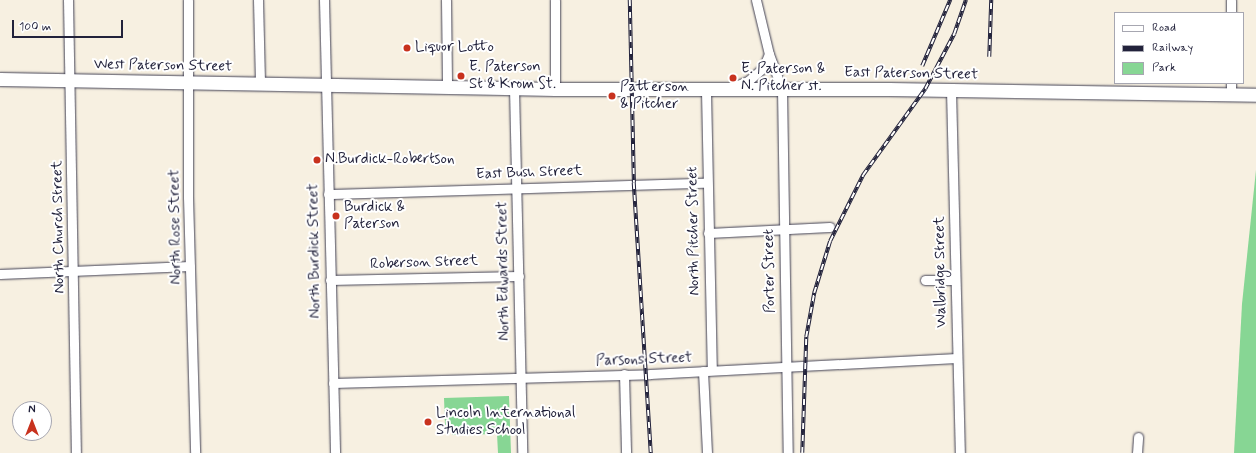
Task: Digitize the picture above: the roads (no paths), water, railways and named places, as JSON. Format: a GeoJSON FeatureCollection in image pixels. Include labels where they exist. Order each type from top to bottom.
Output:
{"type":"FeatureCollection","features":[{"type":"Feature","properties":{"kind":"street","name":"North Church Street"},"geometry":{"type":"LineString","coordinates":[[68,0],[76,453]]}},
{"type":"Feature","properties":{"kind":"street","name":"North Rose Street"},"geometry":{"type":"LineString","coordinates":[[188,0],[190,266],[195,453]]}},
{"type":"Feature","properties":{"kind":"street"},"geometry":{"type":"LineString","coordinates":[[258,0],[260,83]]}},
{"type":"Feature","properties":{"kind":"street","name":"North Burdick Street"},"geometry":{"type":"LineString","coordinates":[[324,0],[335,453]]}},
{"type":"Feature","properties":{"kind":"street"},"geometry":{"type":"LineString","coordinates":[[446,0],[447,87]]}},
{"type":"Feature","properties":{"kind":"street"},"geometry":{"type":"LineString","coordinates":[[555,0],[555,89]]}},
{"type":"Feature","properties":{"kind":"street"},"geometry":{"type":"LineString","coordinates":[[756,0],[769,54],[782,89]]}},
{"type":"Feature","properties":{"kind":"street"},"geometry":{"type":"LineString","coordinates":[[1231,0],[1231,12]]}},
{"type":"Feature","properties":{"kind":"street"},"geometry":{"type":"LineString","coordinates":[[725,90],[748,81],[763,68],[769,54]]}},
{"type":"Feature","properties":{"kind":"street","name":"West Paterson Street"},"geometry":{"type":"LineString","coordinates":[[0,79],[325,83]]}},
{"type":"Feature","properties":{"kind":"street","name":"East Paterson Street"},"geometry":{"type":"LineString","coordinates":[[325,83],[447,87],[706,91],[782,89],[1231,89],[1256,95]]}},
{"type":"Feature","properties":{"kind":"street","name":"North Edwards Street"},"geometry":{"type":"LineString","coordinates":[[514,88],[522,453]]}},
{"type":"Feature","properties":{"kind":"street","name":"Porter Street"},"geometry":{"type":"LineString","coordinates":[[782,89],[783,229],[788,453]]}},
{"type":"Feature","properties":{"kind":"street","name":"Walbridge Street"},"geometry":{"type":"LineString","coordinates":[[951,90],[960,453]]}},
{"type":"Feature","properties":{"kind":"street","name":"North Pitcher Street"},"geometry":{"type":"LineString","coordinates":[[706,91],[708,232],[707,453]]}},
{"type":"Feature","properties":{"kind":"street","name":"East Bush Street"},"geometry":{"type":"LineString","coordinates":[[328,194],[707,183]]}},
{"type":"Feature","properties":{"kind":"street"},"geometry":{"type":"LineString","coordinates":[[708,232],[830,227]]}},
{"type":"Feature","properties":{"kind":"street"},"geometry":{"type":"LineString","coordinates":[[0,274],[190,266]]}},
{"type":"Feature","properties":{"kind":"street","name":"Roberson Street"},"geometry":{"type":"LineString","coordinates":[[330,280],[519,276]]}},
{"type":"Feature","properties":{"kind":"street"},"geometry":{"type":"LineString","coordinates":[[925,280],[955,280]]}},
{"type":"Feature","properties":{"kind":"street","name":"Parsons Street"},"geometry":{"type":"LineString","coordinates":[[333,383],[708,371],[957,358]]}},
{"type":"Feature","properties":{"kind":"street"},"geometry":{"type":"LineString","coordinates":[[624,374],[626,453]]}},
{"type":"Feature","properties":{"kind":"street"},"geometry":{"type":"LineString","coordinates":[[1137,453],[1138,437]]}},
{"type":"Feature","properties":{"kind":"railway"},"geometry":{"type":"LineString","coordinates":[[630,0],[634,183],[651,453]]}},
{"type":"Feature","properties":{"kind":"railway"},"geometry":{"type":"LineString","coordinates":[[922,66],[950,0]]}},
{"type":"Feature","properties":{"kind":"railway"},"geometry":{"type":"LineString","coordinates":[[802,453],[806,337],[814,293],[830,241],[863,175],[925,89],[954,34],[966,0]]}},
{"type":"Feature","properties":{"kind":"railway"},"geometry":{"type":"LineString","coordinates":[[989,57],[991,0]]}},
{"type":"Feature","properties":{"kind":"place","name":"Liquor Lotto"},"geometry":{"type":"Point","coordinates":[407,48]}},
{"type":"Feature","properties":{"kind":"place","name":"E. Paterson St & Krom St."},"geometry":{"type":"Point","coordinates":[461,76]}},
{"type":"Feature","properties":{"kind":"place","name":"E. Paterson & N. Pitcher st."},"geometry":{"type":"Point","coordinates":[733,78]}},
{"type":"Feature","properties":{"kind":"place","name":"Patterson & Pitcher"},"geometry":{"type":"Point","coordinates":[612,96]}},
{"type":"Feature","properties":{"kind":"place","name":"N.Burdick-Robertson"},"geometry":{"type":"Point","coordinates":[317,160]}},
{"type":"Feature","properties":{"kind":"place","name":"Burdick & Paterson"},"geometry":{"type":"Point","coordinates":[336,216]}},
{"type":"Feature","properties":{"kind":"place","name":"Lincoln International Studies School"},"geometry":{"type":"Point","coordinates":[428,422]}}]}
